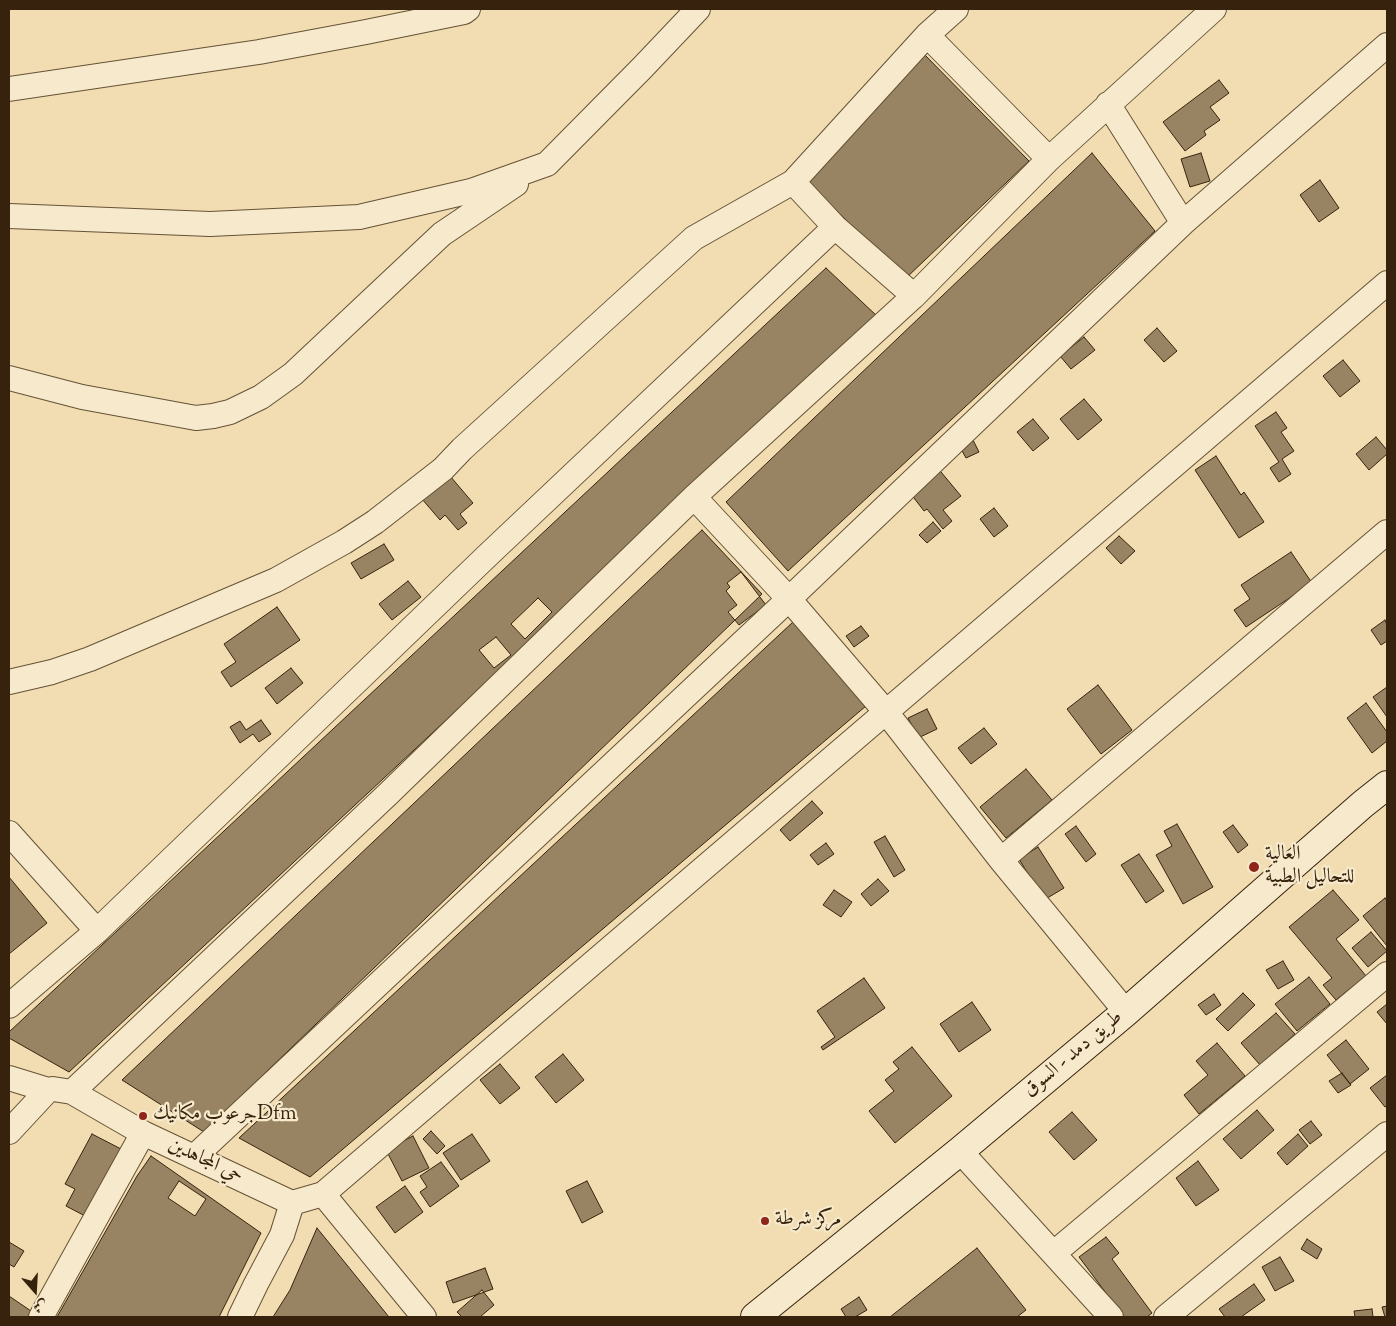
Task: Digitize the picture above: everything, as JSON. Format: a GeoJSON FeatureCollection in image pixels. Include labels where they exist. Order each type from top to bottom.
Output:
{"type":"FeatureCollection","features":[{"type":"Feature","properties":{"kind":"main road","name":"طريق دمد - السوق"},"geometry":{"type":"LineString","coordinates":[[755,1317],[960,1151],[1126,1012],[1341,823],[1387,785]]}},
{"type":"Feature","properties":{"kind":"street"},"geometry":{"type":"LineString","coordinates":[[9,378],[82,397],[196,418],[230,412],[261,397],[294,374],[442,234],[547,164],[698,9]]}},
{"type":"Feature","properties":{"kind":"street"},"geometry":{"type":"LineString","coordinates":[[9,682],[52,672],[90,659],[276,580],[367,527],[443,469],[462,449],[694,238],[793,182],[927,34],[956,9]]}},
{"type":"Feature","properties":{"kind":"street"},"geometry":{"type":"LineString","coordinates":[[72,1092],[387,796],[694,497],[914,296],[1050,159],[1214,9]]}},
{"type":"Feature","properties":{"kind":"street"},"geometry":{"type":"LineString","coordinates":[[9,89],[259,52],[469,10]]}},
{"type":"Feature","properties":{"kind":"street"},"geometry":{"type":"LineString","coordinates":[[927,34],[1050,159]]}},
{"type":"Feature","properties":{"kind":"street"},"geometry":{"type":"LineString","coordinates":[[194,1157],[789,599],[1183,222],[1387,45]]}},
{"type":"Feature","properties":{"kind":"street"},"geometry":{"type":"LineString","coordinates":[[1108,104],[1183,222]]}},
{"type":"Feature","properties":{"kind":"street"},"geometry":{"type":"LineString","coordinates":[[9,216],[210,224],[359,217],[471,192],[547,164]]}},
{"type":"Feature","properties":{"kind":"street"},"geometry":{"type":"LineString","coordinates":[[793,182],[836,227],[914,296]]}},
{"type":"Feature","properties":{"kind":"street"},"geometry":{"type":"LineString","coordinates":[[9,1006],[97,931],[488,555],[836,227]]}},
{"type":"Feature","properties":{"kind":"street"},"geometry":{"type":"LineString","coordinates":[[240,1317],[282,1235],[292,1203],[323,1194],[1387,283]]}},
{"type":"Feature","properties":{"kind":"street"},"geometry":{"type":"LineString","coordinates":[[694,497],[789,599],[886,712],[1001,860],[1126,1012]]}},
{"type":"Feature","properties":{"kind":"street"},"geometry":{"type":"LineString","coordinates":[[1001,860],[1387,532]]}},
{"type":"Feature","properties":{"kind":"street"},"geometry":{"type":"LineString","coordinates":[[9,833],[97,931]]}},
{"type":"Feature","properties":{"kind":"street"},"geometry":{"type":"LineString","coordinates":[[1054,1253],[1387,974]]}},
{"type":"Feature","properties":{"kind":"street","name":"حي المجاهدين"},"geometry":{"type":"LineString","coordinates":[[9,1078],[48,1090],[72,1092],[143,1133],[292,1203]]}},
{"type":"Feature","properties":{"kind":"street"},"geometry":{"type":"LineString","coordinates":[[9,1132],[48,1090]]}},
{"type":"Feature","properties":{"kind":"street"},"geometry":{"type":"LineString","coordinates":[[41,1317],[143,1133]]}},
{"type":"Feature","properties":{"kind":"street"},"geometry":{"type":"LineString","coordinates":[[1166,1317],[1387,1134]]}},
{"type":"Feature","properties":{"kind":"street"},"geometry":{"type":"LineString","coordinates":[[960,1151],[1111,1317]]}},
{"type":"Feature","properties":{"kind":"street"},"geometry":{"type":"LineString","coordinates":[[323,1194],[424,1317]]}},
{"type":"Feature","properties":{"kind":"building"},"geometry":{"type":"Polygon","coordinates":[[[923,53],[1029,161],[905,279],[793,167],[923,53]]]}},
{"type":"Feature","properties":{"kind":"building"},"geometry":{"type":"Polygon","coordinates":[[[1219,80],[1229,93],[1210,107],[1220,120],[1204,131],[1206,135],[1185,151],[1163,122],[1219,80]]]}},
{"type":"Feature","properties":{"kind":"building"},"geometry":{"type":"Polygon","coordinates":[[[1092,153],[1155,231],[788,571],[726,502],[1092,153]]]}},
{"type":"Feature","properties":{"kind":"building"},"geometry":{"type":"Polygon","coordinates":[[[1201,153],[1210,181],[1190,187],[1181,159],[1201,153]]]}},
{"type":"Feature","properties":{"kind":"building"},"geometry":{"type":"Polygon","coordinates":[[[1320,180],[1339,208],[1319,222],[1300,195],[1320,180]]]}},
{"type":"Feature","properties":{"kind":"building"},"geometry":{"type":"Polygon","coordinates":[[[826,268],[878,317],[69,1072],[9,1038],[9,1032],[826,268]]]}},
{"type":"Feature","properties":{"kind":"building"},"geometry":{"type":"Polygon","coordinates":[[[1157,328],[1177,351],[1164,362],[1144,340],[1157,328]]]}},
{"type":"Feature","properties":{"kind":"building"},"geometry":{"type":"Polygon","coordinates":[[[1084,337],[1095,350],[1071,369],[1060,356],[1084,337]]]}},
{"type":"Feature","properties":{"kind":"building"},"geometry":{"type":"Polygon","coordinates":[[[1343,360],[1360,381],[1340,397],[1323,376],[1343,360]]]}},
{"type":"Feature","properties":{"kind":"building"},"geometry":{"type":"Polygon","coordinates":[[[1084,399],[1102,420],[1078,440],[1060,419],[1084,399]]]}},
{"type":"Feature","properties":{"kind":"building"},"geometry":{"type":"Polygon","coordinates":[[[1276,412],[1287,428],[1281,432],[1294,451],[1282,459],[1291,474],[1279,482],[1270,468],[1279,462],[1255,426],[1276,412]]]}},
{"type":"Feature","properties":{"kind":"building"},"geometry":{"type":"Polygon","coordinates":[[[1033,419],[1049,438],[1033,451],[1017,432],[1033,419]]]}},
{"type":"Feature","properties":{"kind":"building"},"geometry":{"type":"Polygon","coordinates":[[[1376,437],[1387,450],[1387,454],[1369,470],[1356,454],[1376,437]]]}},
{"type":"Feature","properties":{"kind":"building"},"geometry":{"type":"Polygon","coordinates":[[[973,440],[979,452],[966,458],[960,447],[973,440]]]}},
{"type":"Feature","properties":{"kind":"building"},"geometry":{"type":"Polygon","coordinates":[[[1216,456],[1241,495],[1244,492],[1264,522],[1239,538],[1195,470],[1216,456]]]}},
{"type":"Feature","properties":{"kind":"building"},"geometry":{"type":"Polygon","coordinates":[[[936,466],[961,496],[943,510],[952,521],[943,529],[927,509],[924,511],[907,489],[936,466]]]}},
{"type":"Feature","properties":{"kind":"building"},"geometry":{"type":"Polygon","coordinates":[[[450,476],[473,503],[460,514],[467,523],[458,530],[445,515],[440,520],[422,499],[450,476]]]}},
{"type":"Feature","properties":{"kind":"building"},"geometry":{"type":"Polygon","coordinates":[[[994,508],[1008,526],[994,537],[980,519],[994,508]]]}},
{"type":"Feature","properties":{"kind":"building"},"geometry":{"type":"Polygon","coordinates":[[[933,522],[941,531],[927,543],[919,535],[933,522]]]}},
{"type":"Feature","properties":{"kind":"building"},"geometry":{"type":"Polygon","coordinates":[[[702,530],[762,594],[204,1132],[122,1080],[702,530]]]}},
{"type":"Feature","properties":{"kind":"building"},"geometry":{"type":"Polygon","coordinates":[[[1119,536],[1135,551],[1121,564],[1106,548],[1119,536]]]}},
{"type":"Feature","properties":{"kind":"building"},"geometry":{"type":"Polygon","coordinates":[[[384,544],[394,560],[361,579],[351,563],[384,544]]]}},
{"type":"Feature","properties":{"kind":"building"},"geometry":{"type":"Polygon","coordinates":[[[1291,552],[1312,583],[1246,627],[1234,610],[1250,599],[1241,585],[1291,552]]]}},
{"type":"Feature","properties":{"kind":"building"},"geometry":{"type":"Polygon","coordinates":[[[741,572],[766,605],[739,625],[728,612],[737,605],[726,591],[730,587],[727,583],[741,572]]]}},
{"type":"Feature","properties":{"kind":"building"},"geometry":{"type":"Polygon","coordinates":[[[408,581],[421,597],[392,620],[379,604],[408,581]]]}},
{"type":"Feature","properties":{"kind":"building"},"geometry":{"type":"Polygon","coordinates":[[[538,598],[552,612],[525,639],[511,624],[538,598]]]}},
{"type":"Feature","properties":{"kind":"building"},"geometry":{"type":"Polygon","coordinates":[[[277,607],[300,640],[231,687],[221,672],[236,662],[224,644],[277,607]]]}},
{"type":"Feature","properties":{"kind":"building"},"geometry":{"type":"Polygon","coordinates":[[[1385,620],[1387,625],[1387,641],[1381,645],[1371,630],[1385,620]]]}},
{"type":"Feature","properties":{"kind":"building"},"geometry":{"type":"Polygon","coordinates":[[[793,622],[866,706],[310,1177],[239,1138],[793,622]]]}},
{"type":"Feature","properties":{"kind":"building"},"geometry":{"type":"Polygon","coordinates":[[[861,626],[869,636],[854,647],[846,636],[861,626]]]}},
{"type":"Feature","properties":{"kind":"building"},"geometry":{"type":"Polygon","coordinates":[[[496,637],[511,655],[494,668],[479,650],[496,637]]]}},
{"type":"Feature","properties":{"kind":"building"},"geometry":{"type":"Polygon","coordinates":[[[291,668],[303,683],[277,704],[265,688],[291,668]]]}},
{"type":"Feature","properties":{"kind":"building"},"geometry":{"type":"Polygon","coordinates":[[[1098,685],[1132,730],[1101,754],[1067,709],[1098,685]]]}},
{"type":"Feature","properties":{"kind":"building"},"geometry":{"type":"Polygon","coordinates":[[[1387,687],[1387,717],[1373,697],[1387,687]]]}},
{"type":"Feature","properties":{"kind":"building"},"geometry":{"type":"Polygon","coordinates":[[[1366,703],[1387,732],[1387,741],[1372,753],[1347,718],[1366,703]]]}},
{"type":"Feature","properties":{"kind":"building"},"geometry":{"type":"Polygon","coordinates":[[[927,709],[937,729],[918,738],[908,718],[927,709]]]}},
{"type":"Feature","properties":{"kind":"building"},"geometry":{"type":"Polygon","coordinates":[[[261,720],[271,734],[259,742],[253,734],[240,743],[230,727],[240,721],[246,730],[261,720]]]}},
{"type":"Feature","properties":{"kind":"building"},"geometry":{"type":"Polygon","coordinates":[[[984,728],[997,744],[971,764],[958,748],[984,728]]]}},
{"type":"Feature","properties":{"kind":"building"},"geometry":{"type":"Polygon","coordinates":[[[1026,769],[1052,800],[1006,838],[980,807],[1026,769]]]}},
{"type":"Feature","properties":{"kind":"building"},"geometry":{"type":"Polygon","coordinates":[[[812,801],[823,813],[790,841],[780,830],[812,801]]]}},
{"type":"Feature","properties":{"kind":"building"},"geometry":{"type":"Polygon","coordinates":[[[1177,824],[1213,887],[1183,904],[1156,855],[1172,846],[1164,831],[1177,824]]]}},
{"type":"Feature","properties":{"kind":"building"},"geometry":{"type":"Polygon","coordinates":[[[1233,825],[1248,845],[1238,853],[1223,832],[1233,825]]]}},
{"type":"Feature","properties":{"kind":"building"},"geometry":{"type":"Polygon","coordinates":[[[1076,826],[1096,854],[1086,862],[1065,834],[1076,826]]]}},
{"type":"Feature","properties":{"kind":"building"},"geometry":{"type":"Polygon","coordinates":[[[885,836],[905,870],[894,877],[874,842],[885,836]]]}},
{"type":"Feature","properties":{"kind":"building"},"geometry":{"type":"Polygon","coordinates":[[[826,843],[834,854],[818,865],[810,855],[826,843]]]}},
{"type":"Feature","properties":{"kind":"building"},"geometry":{"type":"Polygon","coordinates":[[[1038,847],[1064,888],[1044,900],[1019,859],[1038,847]]]}},
{"type":"Feature","properties":{"kind":"building"},"geometry":{"type":"Polygon","coordinates":[[[1139,854],[1164,891],[1146,903],[1121,865],[1139,854]]]}},
{"type":"Feature","properties":{"kind":"building"},"geometry":{"type":"Polygon","coordinates":[[[9,877],[47,923],[9,954],[9,877]]]}},
{"type":"Feature","properties":{"kind":"building"},"geometry":{"type":"Polygon","coordinates":[[[878,879],[889,891],[871,906],[861,894],[878,879]]]}},
{"type":"Feature","properties":{"kind":"building"},"geometry":{"type":"Polygon","coordinates":[[[834,890],[852,902],[841,917],[823,905],[834,890]]]}},
{"type":"Feature","properties":{"kind":"building"},"geometry":{"type":"Polygon","coordinates":[[[1333,890],[1359,920],[1336,939],[1366,976],[1336,1000],[1323,985],[1332,978],[1289,927],[1333,890]]]}},
{"type":"Feature","properties":{"kind":"building"},"geometry":{"type":"Polygon","coordinates":[[[1385,898],[1387,901],[1387,946],[1363,916],[1385,898]]]}},
{"type":"Feature","properties":{"kind":"building"},"geometry":{"type":"Polygon","coordinates":[[[1371,932],[1387,951],[1368,967],[1352,948],[1371,932]]]}},
{"type":"Feature","properties":{"kind":"building"},"geometry":{"type":"Polygon","coordinates":[[[1283,961],[1294,980],[1278,989],[1266,970],[1283,961]]]}},
{"type":"Feature","properties":{"kind":"building"},"geometry":{"type":"Polygon","coordinates":[[[1309,977],[1330,1004],[1297,1031],[1275,1004],[1309,977]]]}},
{"type":"Feature","properties":{"kind":"building"},"geometry":{"type":"Polygon","coordinates":[[[864,978],[885,1008],[823,1050],[821,1047],[835,1037],[817,1011],[864,978]]]}},
{"type":"Feature","properties":{"kind":"building"},"geometry":{"type":"Polygon","coordinates":[[[1243,993],[1255,1005],[1228,1031],[1216,1019],[1243,993]]]}},
{"type":"Feature","properties":{"kind":"building"},"geometry":{"type":"Polygon","coordinates":[[[1214,994],[1221,1005],[1206,1015],[1198,1005],[1214,994]]]}},
{"type":"Feature","properties":{"kind":"building"},"geometry":{"type":"Polygon","coordinates":[[[972,1002],[991,1030],[959,1052],[940,1024],[972,1002]]]}},
{"type":"Feature","properties":{"kind":"building"},"geometry":{"type":"Polygon","coordinates":[[[1387,1004],[1387,1024],[1377,1012],[1387,1004]]]}},
{"type":"Feature","properties":{"kind":"building"},"geometry":{"type":"Polygon","coordinates":[[[1276,1013],[1295,1034],[1260,1065],[1241,1043],[1276,1013]]]}},
{"type":"Feature","properties":{"kind":"building"},"geometry":{"type":"Polygon","coordinates":[[[1346,1040],[1369,1069],[1350,1084],[1327,1055],[1346,1040]]]}},
{"type":"Feature","properties":{"kind":"building"},"geometry":{"type":"Polygon","coordinates":[[[1217,1043],[1245,1076],[1199,1114],[1184,1095],[1208,1075],[1196,1061],[1217,1043]]]}},
{"type":"Feature","properties":{"kind":"building"},"geometry":{"type":"Polygon","coordinates":[[[912,1047],[952,1096],[895,1143],[869,1111],[894,1091],[885,1080],[899,1069],[893,1062],[912,1047]]]}},
{"type":"Feature","properties":{"kind":"building"},"geometry":{"type":"Polygon","coordinates":[[[563,1054],[584,1080],[556,1103],[535,1077],[563,1054]]]}},
{"type":"Feature","properties":{"kind":"building"},"geometry":{"type":"Polygon","coordinates":[[[500,1064],[520,1088],[500,1104],[480,1080],[500,1064]]]}},
{"type":"Feature","properties":{"kind":"building"},"geometry":{"type":"Polygon","coordinates":[[[1342,1073],[1351,1085],[1338,1093],[1329,1081],[1342,1073]]]}},
{"type":"Feature","properties":{"kind":"building"},"geometry":{"type":"Polygon","coordinates":[[[1387,1075],[1387,1106],[1385,1107],[1370,1088],[1387,1075]]]}},
{"type":"Feature","properties":{"kind":"building"},"geometry":{"type":"Polygon","coordinates":[[[1257,1110],[1274,1130],[1241,1159],[1223,1139],[1257,1110]]]}},
{"type":"Feature","properties":{"kind":"building"},"geometry":{"type":"Polygon","coordinates":[[[1072,1112],[1097,1140],[1074,1160],[1049,1132],[1072,1112]]]}},
{"type":"Feature","properties":{"kind":"building"},"geometry":{"type":"Polygon","coordinates":[[[1311,1121],[1322,1135],[1310,1144],[1299,1130],[1311,1121]]]}},
{"type":"Feature","properties":{"kind":"building"},"geometry":{"type":"Polygon","coordinates":[[[431,1131],[445,1146],[437,1154],[423,1139],[431,1131]]]}},
{"type":"Feature","properties":{"kind":"building"},"geometry":{"type":"Polygon","coordinates":[[[92,1134],[123,1150],[87,1217],[66,1206],[75,1189],[65,1184],[92,1134]]]}},
{"type":"Feature","properties":{"kind":"building"},"geometry":{"type":"Polygon","coordinates":[[[472,1134],[490,1161],[461,1180],[443,1153],[472,1134]]]}},
{"type":"Feature","properties":{"kind":"building"},"geometry":{"type":"Polygon","coordinates":[[[1298,1134],[1308,1146],[1287,1165],[1277,1153],[1298,1134]]]}},
{"type":"Feature","properties":{"kind":"building"},"geometry":{"type":"Polygon","coordinates":[[[413,1136],[429,1168],[402,1181],[386,1150],[413,1136]]]}},
{"type":"Feature","properties":{"kind":"building"},"geometry":{"type":"Polygon","coordinates":[[[151,1156],[261,1233],[219,1317],[57,1317],[137,1176],[151,1156]]]}},
{"type":"Feature","properties":{"kind":"building"},"geometry":{"type":"Polygon","coordinates":[[[1198,1161],[1219,1190],[1196,1206],[1176,1178],[1198,1161]]]}},
{"type":"Feature","properties":{"kind":"building"},"geometry":{"type":"Polygon","coordinates":[[[441,1162],[459,1186],[430,1207],[420,1192],[427,1187],[420,1176],[441,1162]]]}},
{"type":"Feature","properties":{"kind":"building"},"geometry":{"type":"Polygon","coordinates":[[[179,1181],[206,1199],[195,1216],[168,1198],[179,1181]]]}},
{"type":"Feature","properties":{"kind":"building"},"geometry":{"type":"Polygon","coordinates":[[[587,1181],[603,1212],[582,1223],[566,1191],[587,1181]]]}},
{"type":"Feature","properties":{"kind":"building"},"geometry":{"type":"Polygon","coordinates":[[[405,1186],[423,1212],[395,1233],[376,1207],[405,1186]]]}},
{"type":"Feature","properties":{"kind":"building"},"geometry":{"type":"Polygon","coordinates":[[[317,1228],[389,1317],[273,1317],[290,1290],[317,1228]]]}},
{"type":"Feature","properties":{"kind":"building"},"geometry":{"type":"Polygon","coordinates":[[[1106,1237],[1119,1253],[1112,1259],[1152,1313],[1147,1317],[1124,1317],[1079,1257],[1106,1237]]]}},
{"type":"Feature","properties":{"kind":"building"},"geometry":{"type":"Polygon","coordinates":[[[1307,1239],[1322,1249],[1317,1259],[1301,1249],[1307,1239]]]}},
{"type":"Feature","properties":{"kind":"building"},"geometry":{"type":"Polygon","coordinates":[[[9,1242],[24,1251],[14,1267],[9,1264],[9,1242]]]}},
{"type":"Feature","properties":{"kind":"building"},"geometry":{"type":"Polygon","coordinates":[[[977,1248],[1026,1310],[1017,1317],[890,1317],[977,1248]]]}},
{"type":"Feature","properties":{"kind":"building"},"geometry":{"type":"Polygon","coordinates":[[[1280,1257],[1294,1281],[1275,1291],[1262,1267],[1280,1257]]]}},
{"type":"Feature","properties":{"kind":"building"},"geometry":{"type":"Polygon","coordinates":[[[485,1268],[493,1289],[453,1303],[446,1282],[485,1268]]]}},
{"type":"Feature","properties":{"kind":"building"},"geometry":{"type":"Polygon","coordinates":[[[1254,1284],[1265,1300],[1241,1317],[1225,1317],[1219,1309],[1254,1284]]]}},
{"type":"Feature","properties":{"kind":"building"},"geometry":{"type":"Polygon","coordinates":[[[482,1290],[494,1305],[480,1317],[462,1317],[457,1312],[482,1290]]]}},
{"type":"Feature","properties":{"kind":"building"},"geometry":{"type":"Polygon","coordinates":[[[9,1296],[31,1311],[28,1317],[9,1317],[9,1296]]]}},
{"type":"Feature","properties":{"kind":"building"},"geometry":{"type":"Polygon","coordinates":[[[859,1297],[867,1310],[855,1317],[846,1317],[841,1309],[859,1297]]]}},
{"type":"Feature","properties":{"kind":"building"},"geometry":{"type":"Polygon","coordinates":[[[1387,1306],[1387,1317],[1385,1317],[1382,1307],[1387,1306]]]}},
{"type":"Feature","properties":{"kind":"building"},"geometry":{"type":"Polygon","coordinates":[[[1372,1309],[1373,1317],[1355,1317],[1354,1311],[1372,1309]]]}},
{"type":"Feature","properties":{"kind":"place","name":"العالية للتحاليل الطبية"},"geometry":{"type":"Point","coordinates":[1254,867]}},
{"type":"Feature","properties":{"kind":"place","name":"جرعوب مكانيكDfm"},"geometry":{"type":"Point","coordinates":[143,1116]}},
{"type":"Feature","properties":{"kind":"place","name":"مركز شرطة"},"geometry":{"type":"Point","coordinates":[765,1221]}}]}
